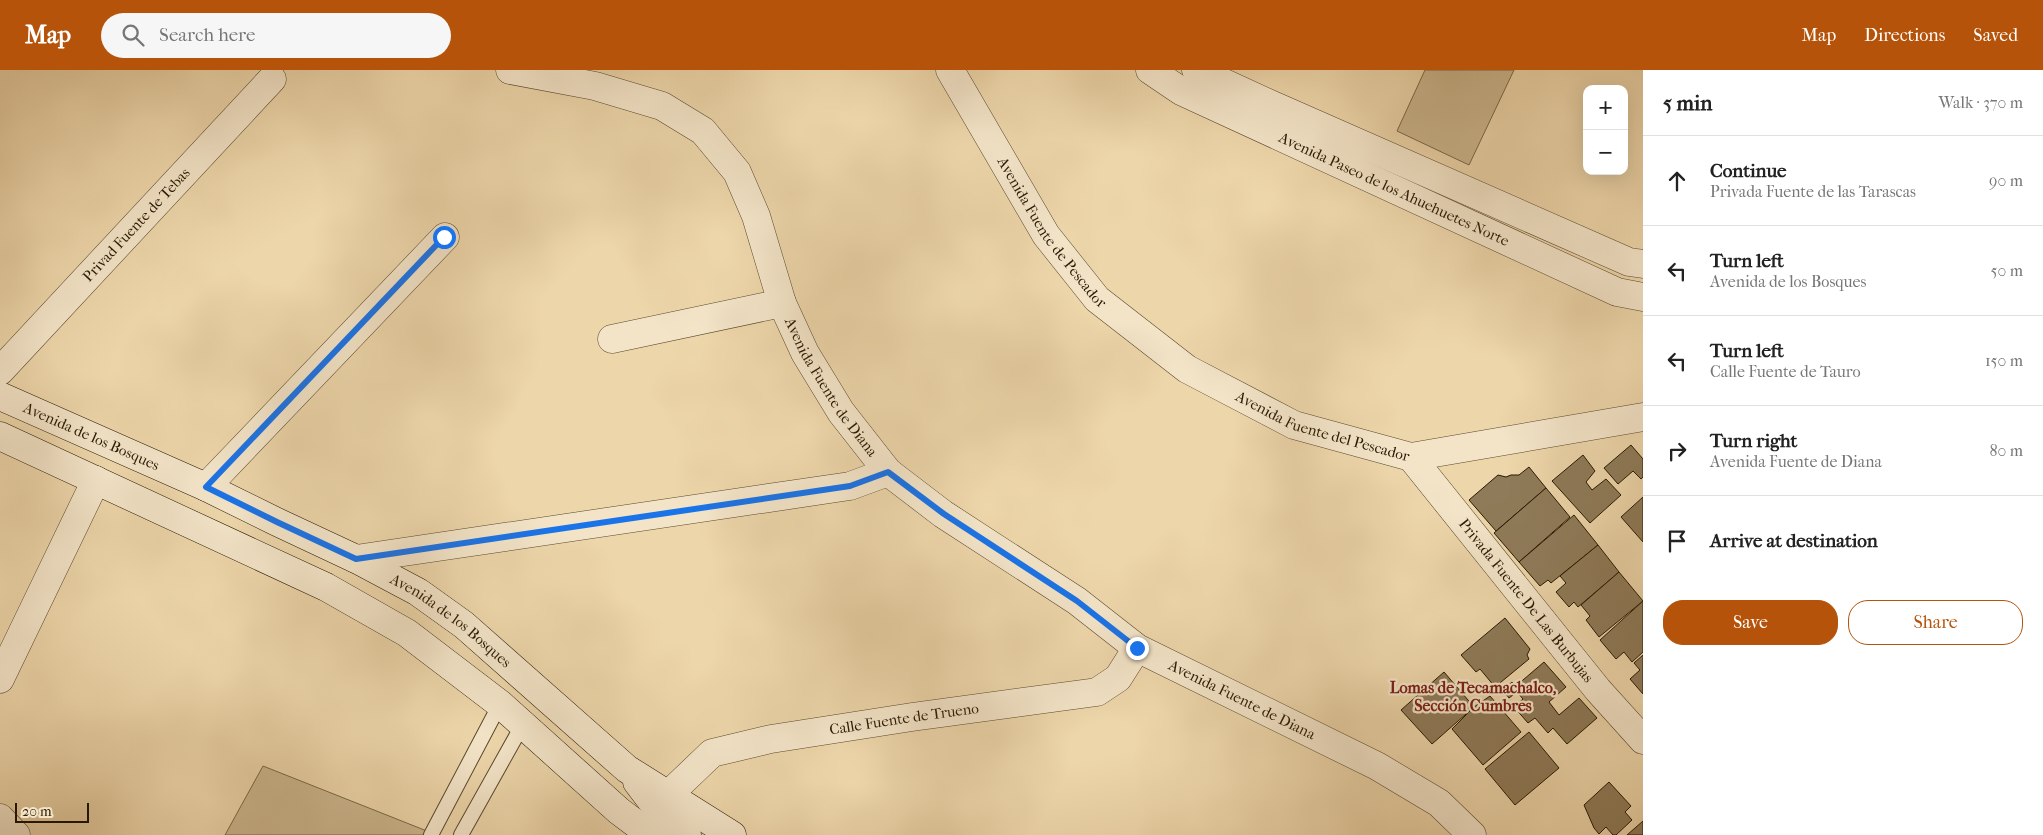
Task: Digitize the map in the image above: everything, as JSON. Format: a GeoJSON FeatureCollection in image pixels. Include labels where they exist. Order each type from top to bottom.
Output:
{"type":"FeatureCollection","features":[{"type":"Feature","properties":{"kind":"street","name":"Avenida Fuente de Diana"},"geometry":{"type":"LineString","coordinates":[[510,70],[595,86],[662,106],[703,131],[736,172],[756,216],[782,303],[804,354],[841,412],[888,472],[944,514],[1077,601],[1137,648],[1377,766],[1438,803],[1472,835]]}},
{"type":"Feature","properties":{"kind":"street","name":"Avenida Fuente de Pescador"},"geometry":{"type":"LineString","coordinates":[[950,70],[1046,235],[1097,299],[1186,369]]}},
{"type":"Feature","properties":{"kind":"street","name":"Avenida Paseo de los Ahuehuetes Norte"},"geometry":{"type":"LineString","coordinates":[[1150,70],[1181,91],[1330,160],[1617,292],[1643,297]]}},
{"type":"Feature","properties":{"kind":"street","name":"Avenida Paseo de los Ahuehuetes Norte"},"geometry":{"type":"LineString","coordinates":[[1196,70],[1629,262],[1643,264]]}},
{"type":"Feature","properties":{"kind":"street","name":"Privad Fuente de Tebas"},"geometry":{"type":"LineString","coordinates":[[0,371],[272,79]]}},
{"type":"Feature","properties":{"kind":"street"},"geometry":{"type":"LineString","coordinates":[[206,487],[444,237]]}},
{"type":"Feature","properties":{"kind":"street"},"geometry":{"type":"LineString","coordinates":[[612,338],[782,303]]}},
{"type":"Feature","properties":{"kind":"street","name":"Avenida Fuente del Pescador"},"geometry":{"type":"LineString","coordinates":[[1186,369],[1294,425],[1411,457],[1643,417]]}},
{"type":"Feature","properties":{"kind":"street","name":"Avenida de los Bosques"},"geometry":{"type":"LineString","coordinates":[[0,396],[206,487],[356,559],[418,592],[464,624],[627,769],[732,835]]}},
{"type":"Feature","properties":{"kind":"street"},"geometry":{"type":"LineString","coordinates":[[0,436],[326,587],[407,632],[500,704],[619,811],[651,835]]}},
{"type":"Feature","properties":{"kind":"street","name":"Privada Fuente De Las Burbujas"},"geometry":{"type":"LineString","coordinates":[[1411,457],[1598,690],[1643,740]]}},
{"type":"Feature","properties":{"kind":"street"},"geometry":{"type":"LineString","coordinates":[[356,559],[850,486],[888,472]]}},
{"type":"Feature","properties":{"kind":"street"},"geometry":{"type":"LineString","coordinates":[[0,679],[96,480]]}},
{"type":"Feature","properties":{"kind":"street","name":"Calle Fuente de Trueno"},"geometry":{"type":"LineString","coordinates":[[668,795],[712,753],[771,739],[912,717],[1097,692],[1118,678],[1137,648]]}},
{"type":"Feature","properties":{"kind":"street"},"geometry":{"type":"LineString","coordinates":[[627,769],[666,820],[687,835]]}},
{"type":"Feature","properties":{"kind":"street"},"geometry":{"type":"LineString","coordinates":[[0,818],[16,835]]}},
{"type":"Feature","properties":{"kind":"lane"},"geometry":{"type":"LineString","coordinates":[[431,835],[500,704]]}},
{"type":"Feature","properties":{"kind":"lane"},"geometry":{"type":"LineString","coordinates":[[461,835],[522,724]]}},
{"type":"Feature","properties":{"kind":"shaded area"},"geometry":{"type":"Polygon","coordinates":[[[1425,70],[1514,70],[1469,165],[1397,131],[1425,70]]]}},
{"type":"Feature","properties":{"kind":"shaded area"},"geometry":{"type":"Polygon","coordinates":[[[263,766],[437,835],[225,835],[263,766]]]}},
{"type":"Feature","properties":{"kind":"building"},"geometry":{"type":"Polygon","coordinates":[[[1631,445],[1643,459],[1643,477],[1641,479],[1633,471],[1618,484],[1604,468],[1631,445]]]}},
{"type":"Feature","properties":{"kind":"building"},"geometry":{"type":"Polygon","coordinates":[[[1583,455],[1595,471],[1586,482],[1592,490],[1606,479],[1621,495],[1590,523],[1552,481],[1583,455]]]}},
{"type":"Feature","properties":{"kind":"building"},"geometry":{"type":"Polygon","coordinates":[[[1529,467],[1546,488],[1496,531],[1469,500],[1498,475],[1506,477],[1519,475],[1529,467]]]}},
{"type":"Feature","properties":{"kind":"building"},"geometry":{"type":"Polygon","coordinates":[[[1546,488],[1570,517],[1519,562],[1494,533],[1546,488]]]}},
{"type":"Feature","properties":{"kind":"building"},"geometry":{"type":"Polygon","coordinates":[[[1643,497],[1643,542],[1621,517],[1643,497]]]}},
{"type":"Feature","properties":{"kind":"building"},"geometry":{"type":"Polygon","coordinates":[[[1574,515],[1598,545],[1551,583],[1548,580],[1540,586],[1519,562],[1574,515]]]}},
{"type":"Feature","properties":{"kind":"building"},"geometry":{"type":"Polygon","coordinates":[[[1598,545],[1619,572],[1578,607],[1574,602],[1569,607],[1556,592],[1566,583],[1560,576],[1598,545]]]}},
{"type":"Feature","properties":{"kind":"building"},"geometry":{"type":"Polygon","coordinates":[[[1619,572],[1643,601],[1599,637],[1586,620],[1590,616],[1581,605],[1619,572]]]}},
{"type":"Feature","properties":{"kind":"building"},"geometry":{"type":"Polygon","coordinates":[[[1643,601],[1643,652],[1632,662],[1624,652],[1616,659],[1600,640],[1643,601]]]}},
{"type":"Feature","properties":{"kind":"building"},"geometry":{"type":"Polygon","coordinates":[[[1505,618],[1530,649],[1527,655],[1529,659],[1495,687],[1480,669],[1476,672],[1461,655],[1505,618]]]}},
{"type":"Feature","properties":{"kind":"building"},"geometry":{"type":"Polygon","coordinates":[[[1643,655],[1643,694],[1630,679],[1640,670],[1634,663],[1643,655]]]}},
{"type":"Feature","properties":{"kind":"building"},"geometry":{"type":"Polygon","coordinates":[[[1544,662],[1566,687],[1549,702],[1559,715],[1579,698],[1597,718],[1567,744],[1553,728],[1548,733],[1535,718],[1528,723],[1514,707],[1523,699],[1517,692],[1509,698],[1503,690],[1512,682],[1516,686],[1544,662]]]}},
{"type":"Feature","properties":{"kind":"building"},"geometry":{"type":"Polygon","coordinates":[[[1444,672],[1474,707],[1432,744],[1401,710],[1444,672]]]}},
{"type":"Feature","properties":{"kind":"building"},"geometry":{"type":"Polygon","coordinates":[[[1490,696],[1521,732],[1483,765],[1452,729],[1474,707],[1490,696]]]}},
{"type":"Feature","properties":{"kind":"building"},"geometry":{"type":"Polygon","coordinates":[[[1529,732],[1559,768],[1515,805],[1485,769],[1529,732]]]}},
{"type":"Feature","properties":{"kind":"building"},"geometry":{"type":"Polygon","coordinates":[[[1609,782],[1631,806],[1625,812],[1632,820],[1616,835],[1613,835],[1606,827],[1599,834],[1594,828],[1584,805],[1609,782]]]}},
{"type":"Feature","properties":{"kind":"building"},"geometry":{"type":"Polygon","coordinates":[[[1643,821],[1643,835],[1627,835],[1643,821]]]}},
{"type":"Feature","properties":{"kind":"district","name":"Lomas de Tecamachalco, Sección Cumbres"},"geometry":{"type":"Point","coordinates":[1473,696]}},
{"type":"Feature","properties":{"kind":"route"},"geometry":{"type":"LineString","coordinates":[[444,237],[206,487],[356,559],[850,486],[888,472],[944,514],[1077,601],[1137,648]]}}]}
